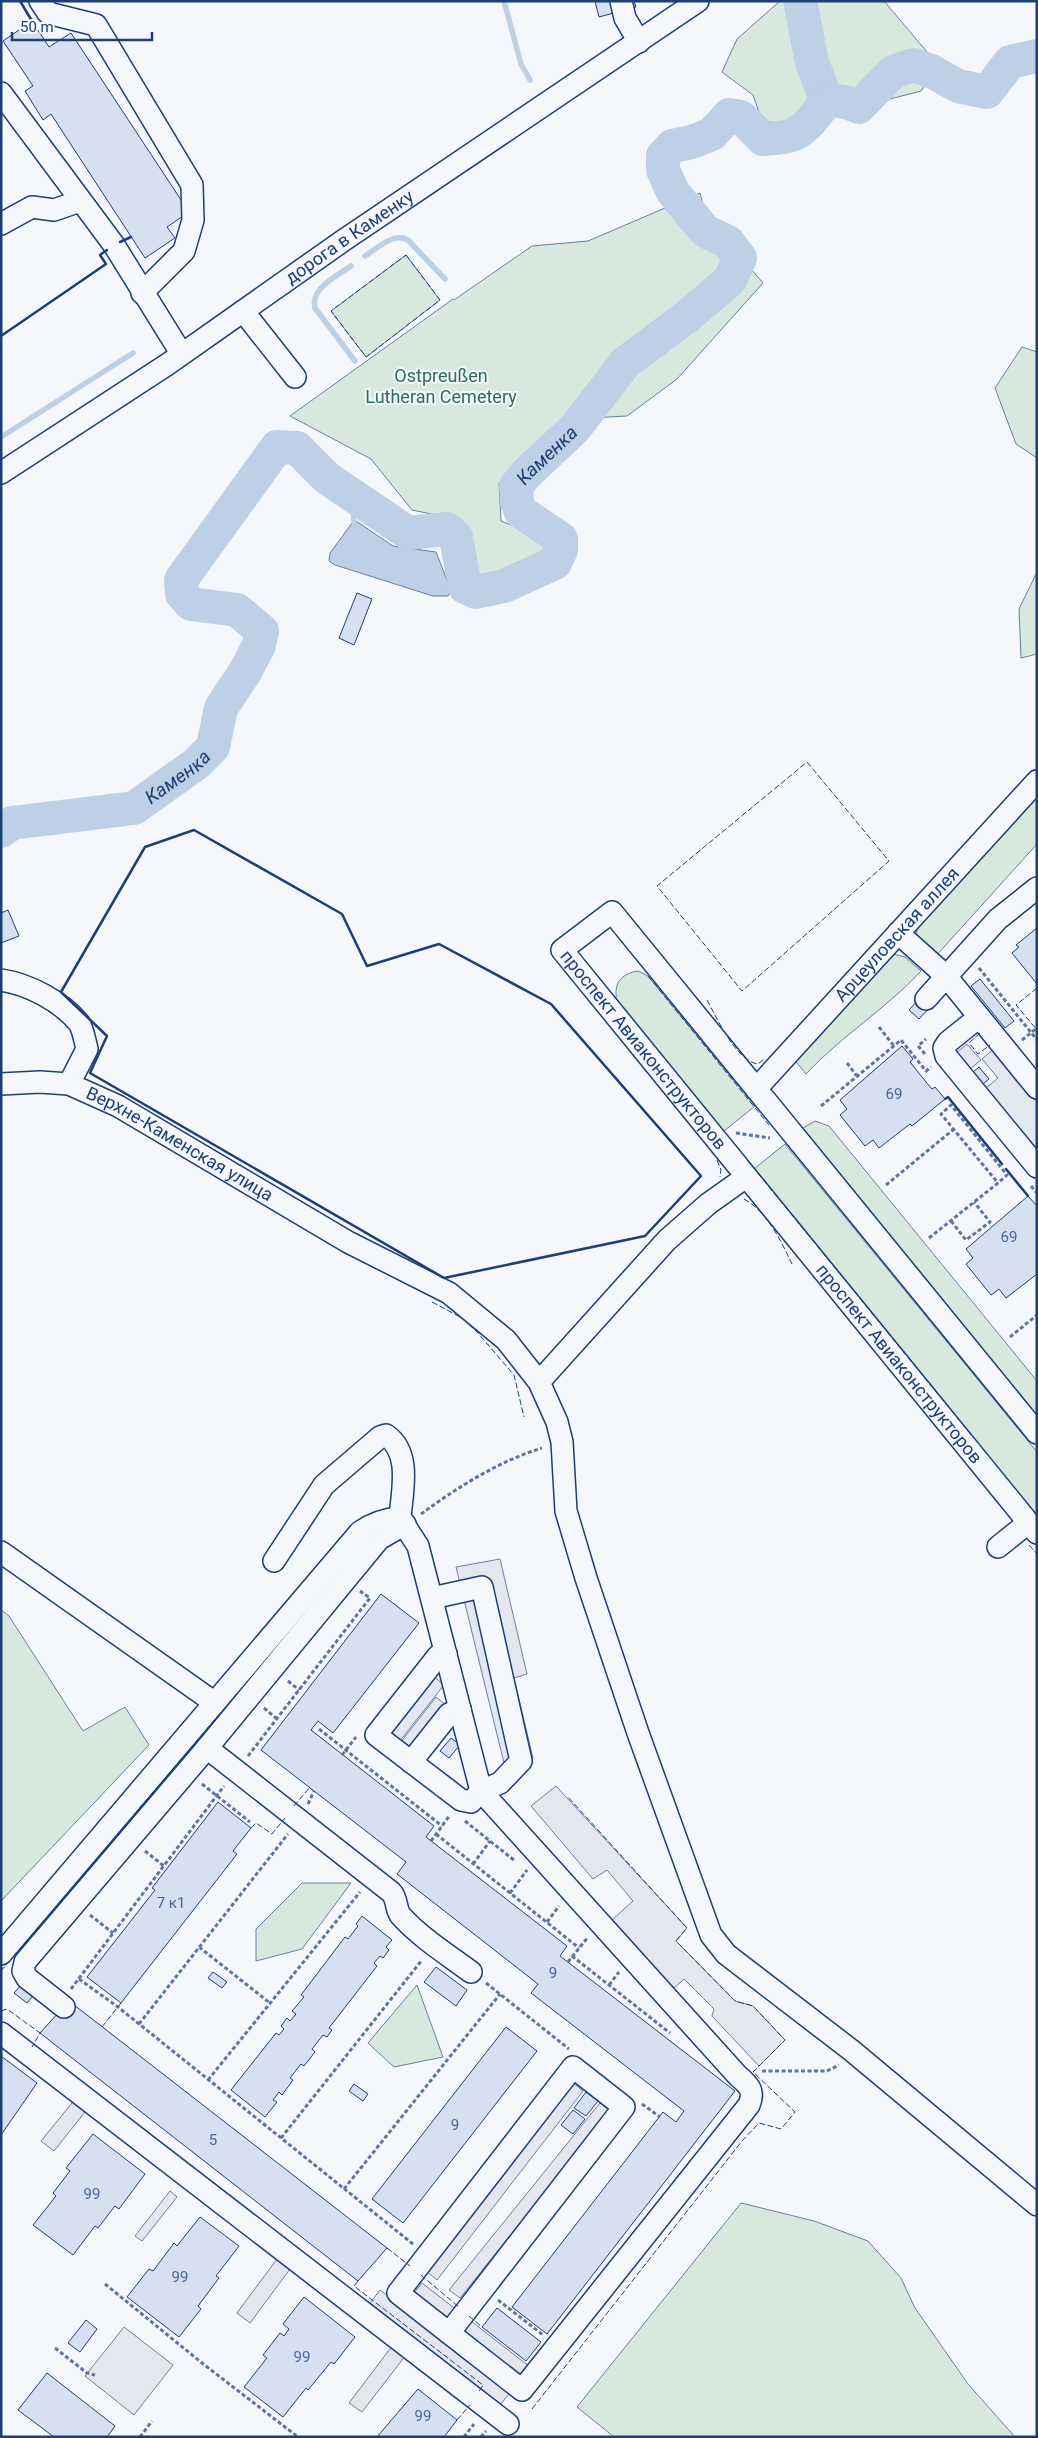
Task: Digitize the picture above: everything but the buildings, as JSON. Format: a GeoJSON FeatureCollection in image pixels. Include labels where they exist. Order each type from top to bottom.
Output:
{"type":"FeatureCollection","features":[{"type":"Feature","properties":{"kind":"street"},"geometry":{"type":"LineString","coordinates":[[40,1],[48,13],[96,25],[192,185],[193,220],[184,251],[142,293]]}},
{"type":"Feature","properties":{"kind":"street"},"geometry":{"type":"LineString","coordinates":[[621,1],[625,18],[638,42]]}},
{"type":"Feature","properties":{"kind":"street","name":"дорога в Каменку"},"geometry":{"type":"LineString","coordinates":[[1,473],[182,353],[698,1]]}},
{"type":"Feature","properties":{"kind":"street"},"geometry":{"type":"LineString","coordinates":[[1,93],[114,245],[142,293],[182,353]]}},
{"type":"Feature","properties":{"kind":"street"},"geometry":{"type":"LineString","coordinates":[[1,224],[32,207],[54,210],[80,200]]}},
{"type":"Feature","properties":{"kind":"street"},"geometry":{"type":"LineString","coordinates":[[243,311],[295,378]]}},
{"type":"Feature","properties":{"kind":"street","name":"Арцеуловская аллея"},"geometry":{"type":"LineString","coordinates":[[756,1088],[1037,781]]}},
{"type":"Feature","properties":{"kind":"street"},"geometry":{"type":"LineString","coordinates":[[926,999],[998,919],[1037,888]]}},
{"type":"Feature","properties":{"kind":"street","name":"проспект Авиаконструкторов"},"geometry":{"type":"LineString","coordinates":[[1033,1528],[562,950],[612,912],[1037,1434]]}},
{"type":"Feature","properties":{"kind":"street"},"geometry":{"type":"LineString","coordinates":[[898,933],[946,976],[1037,1088]]}},
{"type":"Feature","properties":{"kind":"street"},"geometry":{"type":"LineString","coordinates":[[1,980],[22,983],[49,998],[80,1023],[86,1049],[69,1084]]}},
{"type":"Feature","properties":{"kind":"street"},"geometry":{"type":"LineString","coordinates":[[979,1016],[948,1042],[944,1048],[946,1056],[1037,1167]]}},
{"type":"Feature","properties":{"kind":"street","name":"Верхне-Каменская улица"},"geometry":{"type":"LineString","coordinates":[[1,1084],[40,1082],[69,1084],[118,1106],[165,1136],[348,1242],[449,1293],[506,1340],[539,1382],[557,1422],[562,1442],[566,1511],[586,1578],[638,1733],[711,1935],[726,1954],[851,2050],[1037,2205]]}},
{"type":"Feature","properties":{"kind":"street"},"geometry":{"type":"LineString","coordinates":[[539,1382],[667,1240],[708,1204],[746,1176]]}},
{"type":"Feature","properties":{"kind":"street"},"geometry":{"type":"LineString","coordinates":[[1,2033],[504,2430],[522,2390],[543,2351],[749,2105],[753,2096],[750,2087],[481,1791],[418,1546],[403,1521],[404,1469],[400,1452],[386,1434],[324,1485],[274,1561]]}},
{"type":"Feature","properties":{"kind":"street"},"geometry":{"type":"LineString","coordinates":[[1,1954],[360,1532],[386,1518],[403,1521]]}},
{"type":"Feature","properties":{"kind":"street"},"geometry":{"type":"LineString","coordinates":[[62,2005],[27,1978],[23,1971],[26,1962],[74,1903],[187,1772],[379,1539],[403,1521]]}},
{"type":"Feature","properties":{"kind":"street"},"geometry":{"type":"LineString","coordinates":[[998,1547],[1033,1528]]}},
{"type":"Feature","properties":{"kind":"street"},"geometry":{"type":"LineString","coordinates":[[1,1552],[214,1703]]}},
{"type":"Feature","properties":{"kind":"street"},"geometry":{"type":"LineString","coordinates":[[432,1598],[482,1587],[521,1761],[500,1783],[481,1791],[471,1802],[461,1800],[376,1735],[438,1656],[446,1654]]}},
{"type":"Feature","properties":{"kind":"street"},"geometry":{"type":"LineString","coordinates":[[411,1762],[449,1714],[460,1709]]}},
{"type":"Feature","properties":{"kind":"street"},"geometry":{"type":"LineString","coordinates":[[207,1748],[394,1895],[398,1913],[407,1923],[471,1972]]}},
{"type":"Feature","properties":{"kind":"street"},"geometry":{"type":"LineString","coordinates":[[449,2333],[624,2107],[573,2067],[398,2293],[449,2333],[522,2390]]}},
{"type":"Feature","properties":{"kind":"path"},"geometry":{"type":"LineString","coordinates":[[967,954],[1037,1040]]}},
{"type":"Feature","properties":{"kind":"path"},"geometry":{"type":"LineString","coordinates":[[880,1027],[894,1046]]}},
{"type":"Feature","properties":{"kind":"path"},"geometry":{"type":"LineString","coordinates":[[822,1106],[901,1040],[926,1071],[934,1065]]}},
{"type":"Feature","properties":{"kind":"path"},"geometry":{"type":"LineString","coordinates":[[847,1063],[857,1076]]}},
{"type":"Feature","properties":{"kind":"path"},"geometry":{"type":"LineString","coordinates":[[929,1238],[951,1221],[998,1183],[1007,1175],[951,1106],[941,1114],[998,1183]]}},
{"type":"Feature","properties":{"kind":"path"},"geometry":{"type":"LineString","coordinates":[[886,1185],[954,1129]]}},
{"type":"Feature","properties":{"kind":"path"},"geometry":{"type":"LineString","coordinates":[[730,1137],[737,1131],[769,1139],[777,1132]]}},
{"type":"Feature","properties":{"kind":"path"},"geometry":{"type":"LineString","coordinates":[[951,1221],[966,1240],[990,1222],[974,1202]]}},
{"type":"Feature","properties":{"kind":"path"},"geometry":{"type":"LineString","coordinates":[[1010,1337],[1037,1315]]}},
{"type":"Feature","properties":{"kind":"path"},"geometry":{"type":"LineString","coordinates":[[403,1521],[519,1455],[562,1442]]}},
{"type":"Feature","properties":{"kind":"path"},"geometry":{"type":"LineString","coordinates":[[62,2005],[79,1979],[216,1796],[370,1598],[345,1580]]}},
{"type":"Feature","properties":{"kind":"path"},"geometry":{"type":"LineString","coordinates":[[320,1730],[442,1826]]}},
{"type":"Feature","properties":{"kind":"path"},"geometry":{"type":"LineString","coordinates":[[342,1754],[356,1737]]}},
{"type":"Feature","properties":{"kind":"path"},"geometry":{"type":"LineString","coordinates":[[187,1772],[250,1822]]}},
{"type":"Feature","properties":{"kind":"path"},"geometry":{"type":"LineString","coordinates":[[398,1791],[403,1784]]}},
{"type":"Feature","properties":{"kind":"path"},"geometry":{"type":"LineString","coordinates":[[138,2024],[299,1820],[314,1791]]}},
{"type":"Feature","properties":{"kind":"path"},"geometry":{"type":"LineString","coordinates":[[430,1841],[461,1800]]}},
{"type":"Feature","properties":{"kind":"path"},"geometry":{"type":"LineString","coordinates":[[436,1834],[579,1948]]}},
{"type":"Feature","properties":{"kind":"path"},"geometry":{"type":"LineString","coordinates":[[473,1864],[490,1841]]}},
{"type":"Feature","properties":{"kind":"path"},"geometry":{"type":"LineString","coordinates":[[510,1893],[527,1870]]}},
{"type":"Feature","properties":{"kind":"path"},"geometry":{"type":"LineString","coordinates":[[208,2080],[372,1877]]}},
{"type":"Feature","properties":{"kind":"path"},"geometry":{"type":"LineString","coordinates":[[547,1922],[564,1900]]}},
{"type":"Feature","properties":{"kind":"path"},"geometry":{"type":"LineString","coordinates":[[74,1903],[113,1933]]}},
{"type":"Feature","properties":{"kind":"path"},"geometry":{"type":"LineString","coordinates":[[568,1962],[600,1923]]}},
{"type":"Feature","properties":{"kind":"path"},"geometry":{"type":"LineString","coordinates":[[281,2138],[434,1944]]}},
{"type":"Feature","properties":{"kind":"path"},"geometry":{"type":"LineString","coordinates":[[199,1947],[270,2004]]}},
{"type":"Feature","properties":{"kind":"path"},"geometry":{"type":"LineString","coordinates":[[572,1956],[677,2038]]}},
{"type":"Feature","properties":{"kind":"path"},"geometry":{"type":"LineString","coordinates":[[471,1972],[573,2052]]}},
{"type":"Feature","properties":{"kind":"path"},"geometry":{"type":"LineString","coordinates":[[79,1979],[427,2255]]}},
{"type":"Feature","properties":{"kind":"path"},"geometry":{"type":"LineString","coordinates":[[344,2188],[500,1994]]}},
{"type":"Feature","properties":{"kind":"path"},"geometry":{"type":"LineString","coordinates":[[758,2072],[827,2071]]}},
{"type":"Feature","properties":{"kind":"path"},"geometry":{"type":"LineString","coordinates":[[641,2103],[660,2117]]}},
{"type":"Feature","properties":{"kind":"path"},"geometry":{"type":"LineString","coordinates":[[105,2284],[202,2363],[298,2437]]}},
{"type":"Feature","properties":{"kind":"path"},"geometry":{"type":"LineString","coordinates":[[491,2295],[543,2351]]}},
{"type":"Feature","properties":{"kind":"path"},"geometry":{"type":"LineString","coordinates":[[55,2348],[87,2373],[95,2376]]}},
{"type":"Feature","properties":{"kind":"path"},"geometry":{"type":"LineString","coordinates":[[140,2437],[152,2421]]}},
{"type":"Feature","properties":{"kind":"path"},"geometry":{"type":"LineString","coordinates":[[464,2437],[474,2424]]}},
{"type":"Feature","properties":{"kind":"green space"},"geometry":{"type":"Polygon","coordinates":[[[780,1],[884,1],[938,65],[921,91],[793,124],[762,121],[753,95],[722,72],[737,39],[780,1]]]}},
{"type":"Feature","properties":{"kind":"green space","name":"Ostpreußen Lutheran Cemetery"},"geometry":{"type":"Polygon","coordinates":[[[700,193],[710,230],[736,251],[763,283],[677,379],[627,416],[572,419],[499,483],[501,521],[556,542],[528,566],[478,576],[451,518],[412,510],[371,459],[290,416],[453,299],[532,246],[588,241],[700,193]]]}},
{"type":"Feature","properties":{"kind":"green space"},"geometry":{"type":"Polygon","coordinates":[[[406,255],[440,300],[366,357],[331,311],[406,255]]]}},
{"type":"Feature","properties":{"kind":"green space"},"geometry":{"type":"Polygon","coordinates":[[[1022,347],[1037,352],[1037,458],[1016,444],[995,388],[1022,347]]]}},
{"type":"Feature","properties":{"kind":"green space"},"geometry":{"type":"Polygon","coordinates":[[[1037,572],[1037,654],[1021,658],[1019,609],[1037,572]]]}},
{"type":"Feature","properties":{"kind":"green space"},"geometry":{"type":"Polygon","coordinates":[[[1037,794],[1037,844],[935,957],[916,937],[918,924],[1037,794]]]}},
{"type":"Feature","properties":{"kind":"green space"},"geometry":{"type":"Polygon","coordinates":[[[893,954],[905,957],[921,971],[806,1074],[793,1058],[893,954]]]}},
{"type":"Feature","properties":{"kind":"green space"},"geometry":{"type":"Polygon","coordinates":[[[638,971],[648,976],[755,1106],[724,1131],[617,1001],[617,984],[627,974],[638,971]]]}},
{"type":"Feature","properties":{"kind":"green space"},"geometry":{"type":"Polygon","coordinates":[[[815,1121],[829,1126],[1037,1381],[1037,1415],[803,1128],[815,1121]]]}},
{"type":"Feature","properties":{"kind":"green space"},"geometry":{"type":"Polygon","coordinates":[[[785,1144],[1037,1452],[1037,1516],[754,1169],[785,1144]]]}},
{"type":"Feature","properties":{"kind":"green space"},"geometry":{"type":"Polygon","coordinates":[[[1,1610],[9,1616],[83,1731],[125,1707],[149,1745],[1,1901],[1,1610]]]}},
{"type":"Feature","properties":{"kind":"green space"},"geometry":{"type":"Polygon","coordinates":[[[302,1883],[351,1883],[302,1949],[256,1961],[256,1929],[302,1883]]]}},
{"type":"Feature","properties":{"kind":"green space"},"geometry":{"type":"Polygon","coordinates":[[[417,1985],[443,2057],[394,2067],[368,2043],[417,1985]]]}},
{"type":"Feature","properties":{"kind":"green space"},"geometry":{"type":"Polygon","coordinates":[[[741,2203],[814,2221],[868,2241],[901,2278],[915,2308],[968,2384],[1015,2437],[614,2437],[577,2407],[741,2203]]]}},
{"type":"Feature","properties":{"kind":"shaded area"},"geometry":{"type":"Polygon","coordinates":[[[967,1044],[981,1060],[969,1070],[956,1053],[967,1044]]]}},
{"type":"Feature","properties":{"kind":"shaded area"},"geometry":{"type":"Polygon","coordinates":[[[994,1049],[1037,1102],[1037,1154],[985,1089],[998,1078],[982,1059],[994,1049]]]}},
{"type":"Feature","properties":{"kind":"shaded area"},"geometry":{"type":"Polygon","coordinates":[[[500,1559],[527,1674],[514,1678],[533,1758],[504,1763],[456,1567],[500,1559]]]}},
{"type":"Feature","properties":{"kind":"shaded area"},"geometry":{"type":"Polygon","coordinates":[[[433,1676],[444,1685],[399,1742],[387,1733],[433,1676]]]}},
{"type":"Feature","properties":{"kind":"shaded area"},"geometry":{"type":"Polygon","coordinates":[[[436,1697],[447,1706],[411,1751],[400,1743],[436,1697]]]}},
{"type":"Feature","properties":{"kind":"shaded area"},"geometry":{"type":"Polygon","coordinates":[[[556,1786],[687,1928],[676,1941],[735,2001],[753,2006],[785,2040],[759,2066],[712,2016],[714,2009],[684,1979],[673,1989],[612,1920],[633,1901],[607,1870],[593,1879],[531,1806],[556,1786]]]}},
{"type":"Feature","properties":{"kind":"shaded area"},"geometry":{"type":"Polygon","coordinates":[[[572,2082],[583,2091],[437,2280],[426,2271],[572,2082]]]}},
{"type":"Feature","properties":{"kind":"shaded area"},"geometry":{"type":"Polygon","coordinates":[[[76,2098],[88,2108],[54,2151],[41,2141],[76,2098]]]}},
{"type":"Feature","properties":{"kind":"shaded area"},"geometry":{"type":"Polygon","coordinates":[[[600,2103],[610,2111],[460,2298],[449,2290],[600,2103]]]}},
{"type":"Feature","properties":{"kind":"shaded area"},"geometry":{"type":"Polygon","coordinates":[[[170,2191],[177,2197],[142,2241],[135,2236],[170,2191]]]}},
{"type":"Feature","properties":{"kind":"shaded area"},"geometry":{"type":"Polygon","coordinates":[[[280,2255],[293,2265],[250,2323],[237,2313],[280,2255]]]}},
{"type":"Feature","properties":{"kind":"shaded area"},"geometry":{"type":"Polygon","coordinates":[[[422,2283],[530,2367],[501,2404],[370,2303],[380,2290],[403,2307],[422,2283]]]}},
{"type":"Feature","properties":{"kind":"shaded area"},"geometry":{"type":"Polygon","coordinates":[[[124,2327],[173,2365],[134,2415],[85,2376],[124,2327]]]}},
{"type":"Feature","properties":{"kind":"shaded area"},"geometry":{"type":"Polygon","coordinates":[[[393,2345],[406,2355],[362,2412],[349,2403],[393,2345]]]}},
{"type":"Feature","properties":{"kind":"water"},"geometry":{"type":"Polygon","coordinates":[[[356,521],[393,546],[436,552],[451,590],[448,596],[433,596],[335,565],[329,561],[330,553],[352,523],[356,521]]]}},
{"type":"Feature","properties":{"kind":"waterway"},"geometry":{"type":"LineString","coordinates":[[504,1],[521,64],[530,80]]}},
{"type":"Feature","properties":{"kind":"waterway"},"geometry":{"type":"LineString","coordinates":[[800,1],[812,62],[827,102]]}},
{"type":"Feature","properties":{"kind":"waterway","name":"Каменка"},"geometry":{"type":"LineString","coordinates":[[1,831],[12,823],[134,808],[196,764],[213,747],[221,708],[245,672],[259,645],[262,631],[237,610],[191,604],[182,594],[181,580],[277,447],[297,448],[327,478],[408,533],[447,529],[456,537],[465,587],[476,592],[504,586],[555,563],[561,550],[561,539],[521,512],[517,502],[516,486],[527,473],[575,428],[625,363],[689,315],[730,280],[740,258],[728,242],[705,231],[673,192],[663,170],[663,156],[672,146],[692,142],[712,134],[729,115],[741,117],[763,139],[791,135],[807,125],[822,106],[835,101],[859,107],[893,72],[913,65],[931,71],[958,86],[987,92],[1010,62],[1037,56]]}},
{"type":"Feature","properties":{"kind":"waterway"},"geometry":{"type":"LineString","coordinates":[[365,256],[391,239],[402,238],[408,240],[445,279]]}},
{"type":"Feature","properties":{"kind":"waterway"},"geometry":{"type":"LineString","coordinates":[[351,266],[326,283],[317,294],[315,308],[355,361]]}},
{"type":"Feature","properties":{"kind":"waterway"},"geometry":{"type":"LineString","coordinates":[[1,437],[133,353]]}},
{"type":"Feature","properties":{"kind":"waterway"},"geometry":{"type":"LineString","coordinates":[[354,522],[353,511],[356,499]]}},
{"type":"Feature","properties":{"kind":"fence"},"geometry":{"type":"LineString","coordinates":[[406,255],[440,300],[366,357],[331,311],[406,255]]}},
{"type":"Feature","properties":{"kind":"fence"},"geometry":{"type":"LineString","coordinates":[[807,762],[889,861],[742,991],[657,886],[807,762]]}},
{"type":"Feature","properties":{"kind":"fence"},"geometry":{"type":"LineString","coordinates":[[648,976],[769,1125]]}},
{"type":"Feature","properties":{"kind":"fence"},"geometry":{"type":"LineString","coordinates":[[1037,988],[1016,1005],[1037,1030]]}},
{"type":"Feature","properties":{"kind":"fence"},"geometry":{"type":"LineString","coordinates":[[707,1000],[728,1038],[742,1055],[758,1064],[765,1058]]}},
{"type":"Feature","properties":{"kind":"fence"},"geometry":{"type":"LineString","coordinates":[[980,1033],[969,1043],[978,1054],[990,1045]]}},
{"type":"Feature","properties":{"kind":"fence"},"geometry":{"type":"LineString","coordinates":[[717,1160],[721,1170],[720,1177]]}},
{"type":"Feature","properties":{"kind":"fence"},"geometry":{"type":"LineString","coordinates":[[747,1160],[972,1436]]}},
{"type":"Feature","properties":{"kind":"fence"},"geometry":{"type":"LineString","coordinates":[[744,1199],[760,1211],[772,1227],[792,1264]]}},
{"type":"Feature","properties":{"kind":"fence"},"geometry":{"type":"LineString","coordinates":[[432,1302],[462,1318],[477,1332],[514,1375],[524,1417]]}},
{"type":"Feature","properties":{"kind":"fence"},"geometry":{"type":"LineString","coordinates":[[1028,1504],[1037,1516]]}},
{"type":"Feature","properties":{"kind":"fence"},"geometry":{"type":"LineString","coordinates":[[1029,1545],[1037,1554]]}},
{"type":"Feature","properties":{"kind":"fence"},"geometry":{"type":"LineString","coordinates":[[13,1957],[251,1677]]}},
{"type":"Feature","properties":{"kind":"fence"},"geometry":{"type":"LineString","coordinates":[[294,1806],[310,1787]]}},
{"type":"Feature","properties":{"kind":"fence"},"geometry":{"type":"LineString","coordinates":[[532,2409],[742,2141],[759,2123],[781,2129],[795,2112],[753,2072],[785,2040],[753,2006],[735,2001],[676,1941],[687,1928],[568,1797]]}},
{"type":"Feature","properties":{"kind":"fence"},"geometry":{"type":"LineString","coordinates":[[251,1828],[256,1823],[272,1834],[285,1818]]}},
{"type":"Feature","properties":{"kind":"fence"},"geometry":{"type":"LineString","coordinates":[[1,1971],[7,1964]]}},
{"type":"Feature","properties":{"kind":"fence"},"geometry":{"type":"LineString","coordinates":[[102,2027],[121,2003]]}},
{"type":"Feature","properties":{"kind":"fence"},"geometry":{"type":"LineString","coordinates":[[1,2011],[7,2009],[40,2033],[32,2047]]}},
{"type":"Feature","properties":{"kind":"fence"},"geometry":{"type":"LineString","coordinates":[[387,2248],[410,2266]]}},
{"type":"Feature","properties":{"kind":"fence"},"geometry":{"type":"LineString","coordinates":[[421,2275],[460,2308]]}},
{"type":"Feature","properties":{"kind":"fence"},"geometry":{"type":"LineString","coordinates":[[358,2281],[354,2286],[483,2385],[478,2393]]}},
{"type":"Feature","properties":{"kind":"fence"},"geometry":{"type":"LineString","coordinates":[[469,2316],[482,2327]]}},
{"type":"Feature","properties":{"kind":"fence"},"geometry":{"type":"LineString","coordinates":[[457,2420],[470,2405]]}},
{"type":"Feature","properties":{"kind":"wall"},"geometry":{"type":"LineString","coordinates":[[20,1],[32,21]]}},
{"type":"Feature","properties":{"kind":"wall"},"geometry":{"type":"LineString","coordinates":[[120,242],[131,237]]}},
{"type":"Feature","properties":{"kind":"wall"},"geometry":{"type":"LineString","coordinates":[[1,336],[106,264],[100,255],[107,250]]}},
{"type":"Feature","properties":{"kind":"wall"},"geometry":{"type":"LineString","coordinates":[[194,830],[342,914],[367,966],[439,944],[551,1004],[701,1176],[645,1236],[444,1278],[90,1073],[107,1036],[61,992],[145,847],[194,830]]}},
{"type":"Feature","properties":{"kind":"wall"},"geometry":{"type":"LineString","coordinates":[[945,1099],[948,1097],[1002,1164]]}},
{"type":"Feature","properties":{"kind":"wall"},"geometry":{"type":"LineString","coordinates":[[1006,1169],[1028,1196]]}}]}
